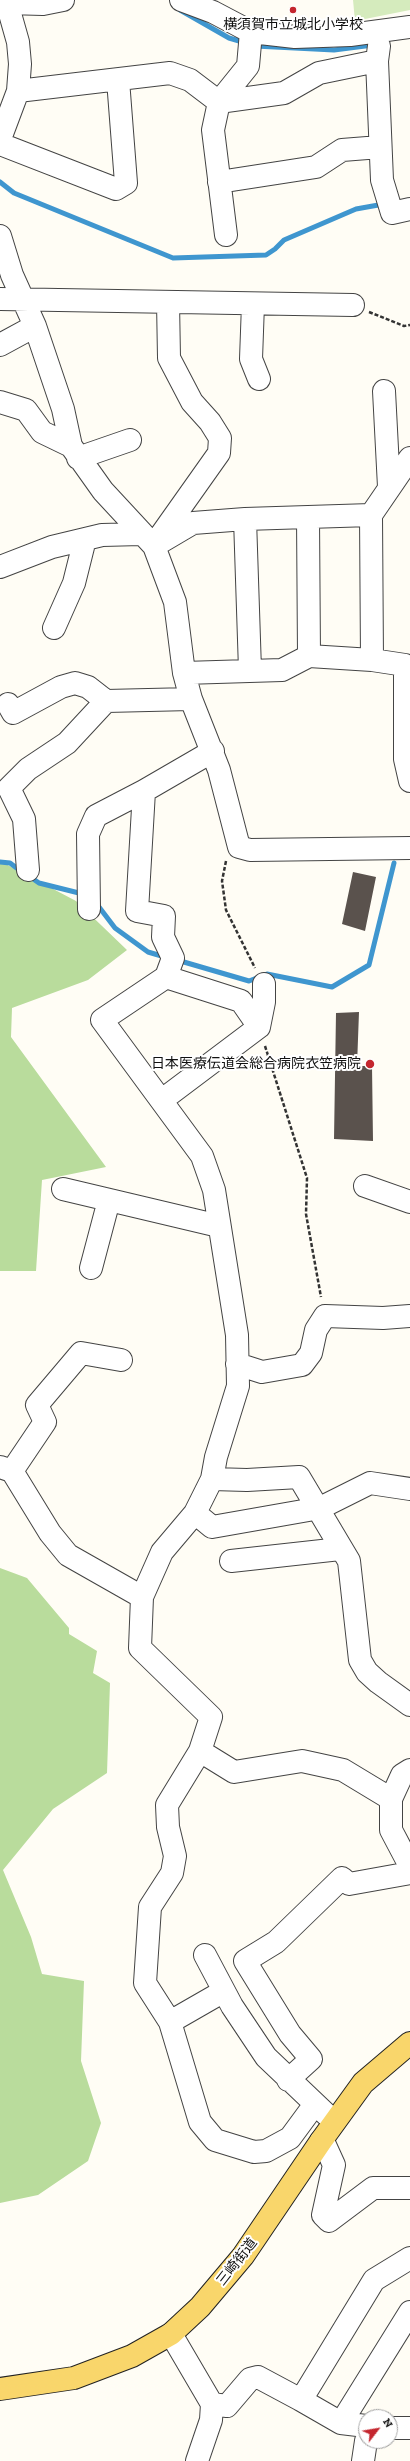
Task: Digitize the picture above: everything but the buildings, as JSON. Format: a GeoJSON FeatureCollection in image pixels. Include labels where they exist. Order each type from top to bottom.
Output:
{"type":"FeatureCollection","features":[{"type":"Feature","properties":{"kind":"main road","name":"三崎街道"},"geometry":{"type":"LineString","coordinates":[[0,2389],[74,2378],[132,2356],[171,2334],[200,2307],[243,2256],[321,2141],[363,2083],[410,2043]]}},
{"type":"Feature","properties":{"kind":"street"},"geometry":{"type":"LineString","coordinates":[[0,139],[18,91],[20,64],[18,42],[5,2],[43,4],[63,0]]}},
{"type":"Feature","properties":{"kind":"street"},"geometry":{"type":"LineString","coordinates":[[181,0],[213,12],[251,32],[295,37],[380,33],[410,27]]}},
{"type":"Feature","properties":{"kind":"street"},"geometry":{"type":"LineString","coordinates":[[226,235],[213,130],[220,102],[248,66],[251,32]]}},
{"type":"Feature","properties":{"kind":"street"},"geometry":{"type":"LineString","coordinates":[[380,33],[377,61],[382,180],[392,213],[410,210]]}},
{"type":"Feature","properties":{"kind":"street"},"geometry":{"type":"LineString","coordinates":[[18,91],[170,73],[190,80],[220,102],[284,93],[319,73],[377,61]]}},
{"type":"Feature","properties":{"kind":"street"},"geometry":{"type":"LineString","coordinates":[[0,144],[116,189],[126,183],[118,80]]}},
{"type":"Feature","properties":{"kind":"street"},"geometry":{"type":"LineString","coordinates":[[220,182],[316,167],[342,150],[380,147]]}},
{"type":"Feature","properties":{"kind":"street"},"geometry":{"type":"LineString","coordinates":[[0,236],[12,275],[25,299],[35,326],[63,409],[74,452]]}},
{"type":"Feature","properties":{"kind":"street"},"geometry":{"type":"LineString","coordinates":[[0,299],[353,305]]}},
{"type":"Feature","properties":{"kind":"street"},"geometry":{"type":"LineString","coordinates":[[147,540],[219,453],[220,438],[210,422],[192,402],[168,358],[168,302]]}},
{"type":"Feature","properties":{"kind":"street"},"geometry":{"type":"LineString","coordinates":[[253,304],[251,359],[260,379]]}},
{"type":"Feature","properties":{"kind":"street"},"geometry":{"type":"LineString","coordinates":[[0,345],[35,326]]}},
{"type":"Feature","properties":{"kind":"street"},"geometry":{"type":"LineString","coordinates":[[384,391],[389,487]]}},
{"type":"Feature","properties":{"kind":"street"},"geometry":{"type":"LineString","coordinates":[[0,402],[26,410],[42,432],[74,452],[103,491],[147,540],[175,602],[184,673],[190,699],[213,751],[239,847],[250,850],[410,848]]}},
{"type":"Feature","properties":{"kind":"street"},"geometry":{"type":"LineString","coordinates":[[74,452],[130,440]]}},
{"type":"Feature","properties":{"kind":"street"},"geometry":{"type":"LineString","coordinates":[[372,660],[371,515],[410,458]]}},
{"type":"Feature","properties":{"kind":"street"},"geometry":{"type":"LineString","coordinates":[[0,567],[52,547],[102,535],[147,540],[193,523],[245,519],[371,515]]}},
{"type":"Feature","properties":{"kind":"street"},"geometry":{"type":"LineString","coordinates":[[308,517],[309,656]]}},
{"type":"Feature","properties":{"kind":"street"},"geometry":{"type":"LineString","coordinates":[[245,519],[250,670]]}},
{"type":"Feature","properties":{"kind":"street"},"geometry":{"type":"LineString","coordinates":[[54,628],[74,583],[85,539]]}},
{"type":"Feature","properties":{"kind":"street"},"geometry":{"type":"LineString","coordinates":[[184,673],[282,670],[309,656],[372,660],[405,665],[407,696],[405,729],[406,759],[410,781]]}},
{"type":"Feature","properties":{"kind":"street"},"geometry":{"type":"LineString","coordinates":[[8,704],[13,713],[61,687],[75,683],[88,687],[106,701],[190,699]]}},
{"type":"Feature","properties":{"kind":"street"},"geometry":{"type":"LineString","coordinates":[[28,870],[24,819],[9,788],[28,769],[67,743],[106,701]]}},
{"type":"Feature","properties":{"kind":"street"},"geometry":{"type":"LineString","coordinates":[[89,909],[88,834],[96,816],[144,791],[213,751]]}},
{"type":"Feature","properties":{"kind":"street"},"geometry":{"type":"LineString","coordinates":[[144,791],[137,911],[164,916],[163,937],[173,958],[166,977],[102,1020],[202,1156],[214,1190],[237,1336],[238,1364],[238,1386],[216,1457],[212,1479],[195,1513],[162,1552],[142,1597],[140,1648],[211,1717],[200,1751],[167,1805],[168,1827],[175,1856],[172,1873],[150,1907],[145,1983],[170,2022],[200,2122],[216,2140],[254,2152],[266,2151],[290,2138],[315,2104]]}},
{"type":"Feature","properties":{"kind":"street"},"geometry":{"type":"LineString","coordinates":[[166,977],[241,1001],[259,1027]]}},
{"type":"Feature","properties":{"kind":"street"},"geometry":{"type":"LineString","coordinates":[[162,1100],[259,1027],[264,1002],[264,984]]}},
{"type":"Feature","properties":{"kind":"street"},"geometry":{"type":"LineString","coordinates":[[365,1186],[410,1202]]}},
{"type":"Feature","properties":{"kind":"street"},"geometry":{"type":"LineString","coordinates":[[63,1189],[220,1226]]}},
{"type":"Feature","properties":{"kind":"street"},"geometry":{"type":"LineString","coordinates":[[91,1268],[109,1200]]}},
{"type":"Feature","properties":{"kind":"street"},"geometry":{"type":"LineString","coordinates":[[238,1364],[262,1372],[302,1365],[311,1353],[316,1330],[326,1316],[382,1318],[410,1316]]}},
{"type":"Feature","properties":{"kind":"street"},"geometry":{"type":"LineString","coordinates":[[121,1360],[82,1353],[37,1405],[45,1422],[6,1469],[50,1533],[68,1555],[142,1597]]}},
{"type":"Feature","properties":{"kind":"street"},"geometry":{"type":"LineString","coordinates":[[212,1479],[246,1480],[299,1477],[320,1508],[340,1549],[349,1561],[360,1660],[367,1672],[378,1682],[410,1705]]}},
{"type":"Feature","properties":{"kind":"street"},"geometry":{"type":"LineString","coordinates":[[195,1513],[212,1527],[320,1508],[370,1483],[410,1489]]}},
{"type":"Feature","properties":{"kind":"street"},"geometry":{"type":"LineString","coordinates":[[231,1560],[340,1549]]}},
{"type":"Feature","properties":{"kind":"street"},"geometry":{"type":"LineString","coordinates":[[200,1751],[234,1772],[302,1761],[344,1770],[391,1799]]}},
{"type":"Feature","properties":{"kind":"street"},"geometry":{"type":"LineString","coordinates":[[410,1770],[402,1775],[391,1799],[391,1830],[410,1866]]}},
{"type":"Feature","properties":{"kind":"street"},"geometry":{"type":"LineString","coordinates":[[288,2080],[311,2059],[290,2034],[245,1961],[276,1942],[342,1878],[349,1884],[410,1873]]}},
{"type":"Feature","properties":{"kind":"street"},"geometry":{"type":"LineString","coordinates":[[205,1955],[224,1991],[266,2057],[288,2080],[335,2122]]}},
{"type":"Feature","properties":{"kind":"street"},"geometry":{"type":"LineString","coordinates":[[170,2022],[224,1991]]}},
{"type":"Feature","properties":{"kind":"street"},"geometry":{"type":"LineString","coordinates":[[321,2141],[324,2143],[334,2165],[323,2215],[329,2221],[373,2188],[410,2188]]}},
{"type":"Feature","properties":{"kind":"street"},"geometry":{"type":"LineString","coordinates":[[301,2400],[374,2280],[410,2258]]}},
{"type":"Feature","properties":{"kind":"street"},"geometry":{"type":"LineString","coordinates":[[341,2423],[410,2312]]}},
{"type":"Feature","properties":{"kind":"street"},"geometry":{"type":"LineString","coordinates":[[171,2334],[212,2404],[211,2420],[197,2461]]}},
{"type":"Feature","properties":{"kind":"street"},"geometry":{"type":"LineString","coordinates":[[212,2404],[227,2406],[250,2379],[258,2377],[341,2423],[358,2425]]}},
{"type":"Feature","properties":{"kind":"street"},"geometry":{"type":"LineString","coordinates":[[398,2428],[410,2428]]}},
{"type":"Feature","properties":{"kind":"street"},"geometry":{"type":"LineString","coordinates":[[363,2461],[365,2449]]}},
{"type":"Feature","properties":{"kind":"path"},"geometry":{"type":"LineString","coordinates":[[353,305],[404,326],[410,325]]}},
{"type":"Feature","properties":{"kind":"path"},"geometry":{"type":"LineString","coordinates":[[239,847],[226,860],[222,882],[226,910],[244,950],[264,984]]}},
{"type":"Feature","properties":{"kind":"path"},"geometry":{"type":"LineString","coordinates":[[259,1027],[307,1178],[306,1214],[309,1239],[326,1316]]}},
{"type":"Feature","properties":{"kind":"green space"},"geometry":{"type":"Polygon","coordinates":[[[353,0],[410,0],[410,10],[355,21],[353,0]]]}},
{"type":"Feature","properties":{"kind":"green space"},"geometry":{"type":"Polygon","coordinates":[[[0,861],[76,901],[127,950],[88,980],[12,1008],[11,1037],[106,1167],[42,1180],[36,1271],[0,1271],[0,861]]]}},
{"type":"Feature","properties":{"kind":"green space"},"geometry":{"type":"Polygon","coordinates":[[[0,1568],[27,1578],[69,1628],[69,1634],[97,1651],[93,1673],[110,1683],[107,1773],[53,1809],[3,1870],[31,1937],[42,1974],[84,1981],[81,2061],[101,2123],[88,2161],[38,2195],[0,2203],[0,1568]]]}},
{"type":"Feature","properties":{"kind":"waterway"},"geometry":{"type":"LineString","coordinates":[[180,10],[229,38],[246,43]]}},
{"type":"Feature","properties":{"kind":"waterway"},"geometry":{"type":"LineString","coordinates":[[255,46],[334,50],[373,45]]}},
{"type":"Feature","properties":{"kind":"waterway"},"geometry":{"type":"LineString","coordinates":[[0,182],[14,193],[173,258],[266,255],[284,240],[356,209],[384,204]]}},
{"type":"Feature","properties":{"kind":"waterway"},"geometry":{"type":"LineString","coordinates":[[0,862],[10,863],[22,872]]}},
{"type":"Feature","properties":{"kind":"waterway"},"geometry":{"type":"LineString","coordinates":[[177,960],[249,981],[267,974],[332,987],[369,965],[394,863]]}},
{"type":"Feature","properties":{"kind":"waterway"},"geometry":{"type":"LineString","coordinates":[[29,876],[39,883],[83,894]]}},
{"type":"Feature","properties":{"kind":"waterway"},"geometry":{"type":"LineString","coordinates":[[96,903],[115,928],[148,952],[165,957]]}},
{"type":"Feature","properties":{"kind":"place","name":"横須賀市立城北小学校"},"geometry":{"type":"Point","coordinates":[293,10]}},
{"type":"Feature","properties":{"kind":"place","name":"日本医療伝道会総合病院衣笠病院"},"geometry":{"type":"Point","coordinates":[370,1064]}}]}
